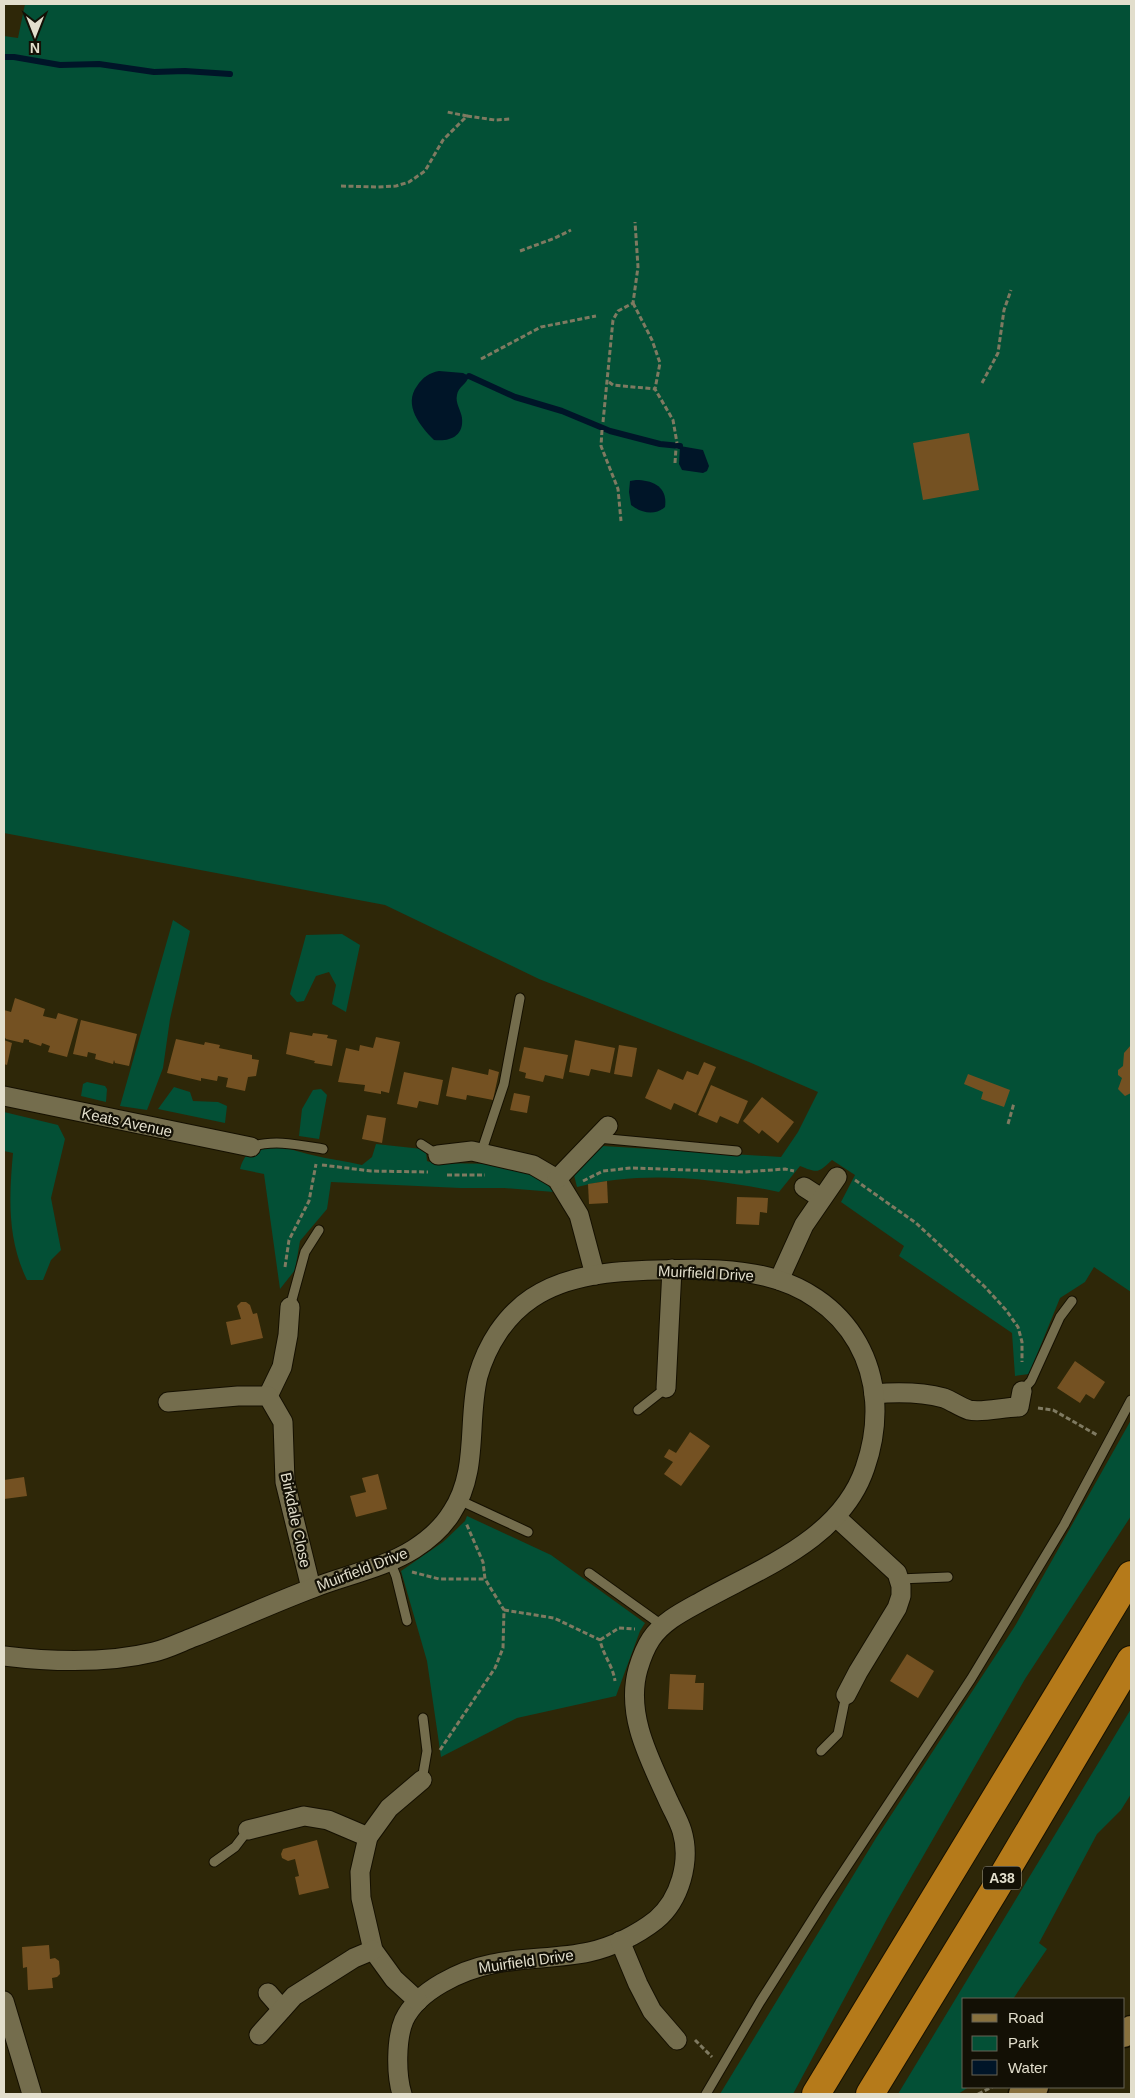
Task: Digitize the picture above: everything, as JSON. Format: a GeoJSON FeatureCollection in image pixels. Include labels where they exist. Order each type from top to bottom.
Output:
{"type":"FeatureCollection","features":[{"type":"Feature","properties":{"kind":"highway"},"geometry":{"type":"LineString","coordinates":[[816,2094],[1131,1574]]}},
{"type":"Feature","properties":{"kind":"highway","name":"A38"},"geometry":{"type":"LineString","coordinates":[[870,2094],[994,1891],[1131,1660]]}},
{"type":"Feature","properties":{"kind":"main road"},"geometry":{"type":"LineString","coordinates":[[1022,2094],[1033,2088]]}},
{"type":"Feature","properties":{"kind":"street","name":"Keats Avenue"},"geometry":{"type":"LineString","coordinates":[[4,1096],[251,1147]]}},
{"type":"Feature","properties":{"kind":"street"},"geometry":{"type":"LineString","coordinates":[[562,1184],[601,1132]]}},
{"type":"Feature","properties":{"kind":"street"},"geometry":{"type":"LineString","coordinates":[[435,1164],[472,1151],[533,1165],[562,1184],[579,1215],[595,1275]]}},
{"type":"Feature","properties":{"kind":"street"},"geometry":{"type":"LineString","coordinates":[[779,1280],[804,1225],[837,1177]]}},
{"type":"Feature","properties":{"kind":"street"},"geometry":{"type":"LineString","coordinates":[[803,1180],[821,1198]]}},
{"type":"Feature","properties":{"kind":"street"},"geometry":{"type":"LineString","coordinates":[[666,1388],[672,1269]]}},
{"type":"Feature","properties":{"kind":"street","name":"Muirfield Drive"},"geometry":{"type":"LineString","coordinates":[[4,1656],[39,1660],[93,1661],[156,1652],[311,1588],[394,1559],[418,1546],[442,1526],[456,1505],[469,1466],[476,1383],[484,1355],[498,1332],[517,1310],[540,1293],[558,1285],[595,1275],[630,1271],[672,1269],[754,1274],[779,1280],[812,1295],[836,1312],[847,1326],[866,1359],[874,1394],[873,1434],[865,1470],[850,1498],[836,1517],[804,1544],[689,1608],[659,1630],[644,1653],[638,1670],[633,1698],[638,1724],[647,1752],[682,1830],[684,1860],[681,1878],[670,1905],[660,1916],[620,1941],[593,1952],[547,1959],[498,1962],[463,1971],[444,1982],[418,2002],[404,2020],[399,2047],[397,2079],[402,2094]]}},
{"type":"Feature","properties":{"kind":"street"},"geometry":{"type":"LineString","coordinates":[[168,1402],[238,1396],[268,1396],[282,1367],[288,1335],[290,1306]]}},
{"type":"Feature","properties":{"kind":"street"},"geometry":{"type":"LineString","coordinates":[[874,1394],[913,1393],[944,1398],[969,1410],[1019,1407],[1021,1397]]}},
{"type":"Feature","properties":{"kind":"street","name":"Birkdale Close"},"geometry":{"type":"LineString","coordinates":[[268,1396],[283,1422],[286,1482],[311,1588]]}},
{"type":"Feature","properties":{"kind":"street"},"geometry":{"type":"LineString","coordinates":[[836,1517],[897,1572],[902,1596],[868,1660],[852,1667],[846,1696]]}},
{"type":"Feature","properties":{"kind":"street"},"geometry":{"type":"LineString","coordinates":[[418,2002],[394,1979],[373,1950],[361,1898],[360,1872],[368,1837],[389,1808],[422,1780]]}},
{"type":"Feature","properties":{"kind":"street"},"geometry":{"type":"LineString","coordinates":[[248,1830],[304,1816],[328,1820],[368,1837]]}},
{"type":"Feature","properties":{"kind":"street"},"geometry":{"type":"LineString","coordinates":[[620,1941],[638,1984],[652,2011],[677,2040]]}},
{"type":"Feature","properties":{"kind":"street"},"geometry":{"type":"LineString","coordinates":[[259,2035],[294,1996],[354,1958],[373,1950]]}},
{"type":"Feature","properties":{"kind":"street"},"geometry":{"type":"LineString","coordinates":[[268,1994],[282,2009]]}},
{"type":"Feature","properties":{"kind":"street"},"geometry":{"type":"LineString","coordinates":[[4,2001],[32,2094]]}},
{"type":"Feature","properties":{"kind":"lane"},"geometry":{"type":"LineString","coordinates":[[481,1153],[504,1084],[520,998]]}},
{"type":"Feature","properties":{"kind":"lane"},"geometry":{"type":"LineString","coordinates":[[601,1132],[737,1151]]}},
{"type":"Feature","properties":{"kind":"lane"},"geometry":{"type":"LineString","coordinates":[[251,1147],[264,1143],[282,1143],[323,1149]]}},
{"type":"Feature","properties":{"kind":"lane"},"geometry":{"type":"LineString","coordinates":[[421,1144],[435,1164]]}},
{"type":"Feature","properties":{"kind":"lane"},"geometry":{"type":"LineString","coordinates":[[290,1306],[305,1252],[319,1230]]}},
{"type":"Feature","properties":{"kind":"lane"},"geometry":{"type":"LineString","coordinates":[[1021,1397],[1031,1381],[1060,1317],[1072,1301]]}},
{"type":"Feature","properties":{"kind":"lane"},"geometry":{"type":"LineString","coordinates":[[638,1410],[666,1388]]}},
{"type":"Feature","properties":{"kind":"lane"},"geometry":{"type":"LineString","coordinates":[[706,2094],[760,2002],[826,1898],[971,1680],[1064,1525],[1131,1400]]}},
{"type":"Feature","properties":{"kind":"lane"},"geometry":{"type":"LineString","coordinates":[[456,1505],[528,1532]]}},
{"type":"Feature","properties":{"kind":"lane"},"geometry":{"type":"LineString","coordinates":[[394,1559],[407,1622]]}},
{"type":"Feature","properties":{"kind":"lane"},"geometry":{"type":"LineString","coordinates":[[589,1572],[659,1630]]}},
{"type":"Feature","properties":{"kind":"lane"},"geometry":{"type":"LineString","coordinates":[[899,1579],[948,1577]]}},
{"type":"Feature","properties":{"kind":"lane"},"geometry":{"type":"LineString","coordinates":[[821,1751],[838,1734],[846,1696]]}},
{"type":"Feature","properties":{"kind":"lane"},"geometry":{"type":"LineString","coordinates":[[422,1780],[427,1751],[424,1718]]}},
{"type":"Feature","properties":{"kind":"lane"},"geometry":{"type":"LineString","coordinates":[[214,1862],[235,1847],[248,1830]]}},
{"type":"Feature","properties":{"kind":"path"},"geometry":{"type":"LineString","coordinates":[[447,112],[495,120],[510,119]]}},
{"type":"Feature","properties":{"kind":"path"},"geometry":{"type":"LineString","coordinates":[[341,186],[396,186],[408,182],[425,171],[443,140],[467,116]]}},
{"type":"Feature","properties":{"kind":"path"},"geometry":{"type":"LineString","coordinates":[[635,222],[638,267],[633,303],[652,340],[660,363],[655,389],[673,420],[676,443]]}},
{"type":"Feature","properties":{"kind":"path"},"geometry":{"type":"LineString","coordinates":[[520,251],[571,230]]}},
{"type":"Feature","properties":{"kind":"path"},"geometry":{"type":"LineString","coordinates":[[982,383],[998,353],[1004,310],[1012,290]]}},
{"type":"Feature","properties":{"kind":"path"},"geometry":{"type":"LineString","coordinates":[[603,422],[613,320],[618,311],[633,303]]}},
{"type":"Feature","properties":{"kind":"path"},"geometry":{"type":"LineString","coordinates":[[481,359],[541,327],[596,316]]}},
{"type":"Feature","properties":{"kind":"path"},"geometry":{"type":"LineString","coordinates":[[608,382],[613,385],[655,389]]}},
{"type":"Feature","properties":{"kind":"path"},"geometry":{"type":"LineString","coordinates":[[602,430],[601,446],[618,489],[621,521]]}},
{"type":"Feature","properties":{"kind":"path"},"geometry":{"type":"LineString","coordinates":[[675,463],[676,448]]}},
{"type":"Feature","properties":{"kind":"path"},"geometry":{"type":"LineString","coordinates":[[1008,1124],[1014,1103]]}},
{"type":"Feature","properties":{"kind":"path"},"geometry":{"type":"LineString","coordinates":[[311,1163],[371,1171],[416,1170],[435,1164]]}},
{"type":"Feature","properties":{"kind":"path"},"geometry":{"type":"LineString","coordinates":[[562,1184],[603,1171],[631,1168],[744,1172],[785,1169],[803,1180]]}},
{"type":"Feature","properties":{"kind":"path"},"geometry":{"type":"LineString","coordinates":[[837,1177],[841,1170],[916,1223],[986,1287],[1006,1310],[1018,1327],[1022,1342],[1021,1397],[1038,1408],[1053,1410],[1110,1442]]}},
{"type":"Feature","properties":{"kind":"path"},"geometry":{"type":"LineString","coordinates":[[441,1174],[457,1176],[494,1174]]}},
{"type":"Feature","properties":{"kind":"path"},"geometry":{"type":"LineString","coordinates":[[422,1780],[431,1762],[495,1668],[503,1648],[504,1610],[485,1578],[483,1562],[476,1544],[456,1505]]}},
{"type":"Feature","properties":{"kind":"path"},"geometry":{"type":"LineString","coordinates":[[394,1559],[403,1568],[420,1575],[439,1579],[485,1578]]}},
{"type":"Feature","properties":{"kind":"path"},"geometry":{"type":"LineString","coordinates":[[504,1610],[554,1618],[600,1640]]}},
{"type":"Feature","properties":{"kind":"path"},"geometry":{"type":"LineString","coordinates":[[600,1640],[618,1628],[659,1630]]}},
{"type":"Feature","properties":{"kind":"path"},"geometry":{"type":"LineString","coordinates":[[600,1640],[602,1651],[614,1675],[616,1691],[633,1698]]}},
{"type":"Feature","properties":{"kind":"path"},"geometry":{"type":"LineString","coordinates":[[677,2040],[695,2040],[722,2068]]}},
{"type":"Feature","properties":{"kind":"path"},"geometry":{"type":"LineString","coordinates":[[978,2094],[990,2088]]}},
{"type":"Feature","properties":{"kind":"green space"},"geometry":{"type":"Polygon","coordinates":[[[25,4],[1131,4],[1131,1292],[1094,1267],[1085,1282],[1060,1298],[1029,1374],[1015,1376],[1012,1333],[899,1256],[904,1246],[841,1202],[855,1175],[832,1160],[821,1169],[815,1171],[800,1166],[779,1192],[729,1183],[652,1177],[602,1182],[577,1187],[574,1175],[577,1170],[586,1158],[603,1146],[781,1157],[798,1132],[818,1092],[749,1062],[539,979],[385,905],[4,833],[4,36],[18,38],[25,4]]]}},
{"type":"Feature","properties":{"kind":"green space"},"geometry":{"type":"Polygon","coordinates":[[[173,920],[190,931],[170,1019],[163,1068],[147,1110],[120,1106],[173,920]]]}},
{"type":"Feature","properties":{"kind":"green space"},"geometry":{"type":"Polygon","coordinates":[[[342,934],[360,945],[346,1012],[332,1004],[336,985],[329,972],[316,976],[304,1001],[297,1002],[290,994],[306,935],[342,934]]]}},
{"type":"Feature","properties":{"kind":"green space"},"geometry":{"type":"Polygon","coordinates":[[[87,1082],[105,1086],[107,1089],[106,1102],[81,1096],[83,1084],[87,1082]]]}},
{"type":"Feature","properties":{"kind":"green space"},"geometry":{"type":"Polygon","coordinates":[[[174,1087],[190,1092],[193,1101],[218,1102],[227,1106],[225,1123],[158,1109],[174,1087]]]}},
{"type":"Feature","properties":{"kind":"green space"},"geometry":{"type":"Polygon","coordinates":[[[321,1089],[327,1095],[319,1139],[299,1136],[302,1109],[313,1090],[321,1089]]]}},
{"type":"Feature","properties":{"kind":"green space"},"geometry":{"type":"Polygon","coordinates":[[[4,1112],[58,1125],[65,1139],[51,1198],[61,1250],[51,1260],[43,1280],[27,1280],[20,1265],[16,1249],[10,1202],[13,1153],[4,1151],[4,1112]]]}},
{"type":"Feature","properties":{"kind":"green space"},"geometry":{"type":"Polygon","coordinates":[[[376,1144],[422,1149],[426,1152],[427,1161],[433,1163],[500,1164],[539,1175],[554,1192],[504,1188],[460,1188],[331,1182],[327,1209],[300,1241],[295,1270],[280,1289],[264,1174],[240,1169],[245,1157],[252,1150],[260,1146],[270,1146],[362,1165],[372,1157],[376,1144]]]}},
{"type":"Feature","properties":{"kind":"green space"},"geometry":{"type":"Polygon","coordinates":[[[1131,1420],[1131,1516],[1025,1679],[887,1919],[793,2094],[720,2094],[876,1838],[1015,1626],[1131,1420]]]}},
{"type":"Feature","properties":{"kind":"green space"},"geometry":{"type":"Polygon","coordinates":[[[467,1516],[551,1555],[645,1623],[640,1631],[616,1696],[517,1718],[441,1757],[427,1661],[401,1571],[443,1542],[465,1521],[467,1516]]]}},
{"type":"Feature","properties":{"kind":"green space"},"geometry":{"type":"Polygon","coordinates":[[[1131,1709],[1131,1794],[1121,1810],[1097,1834],[1039,1943],[1047,1949],[1014,1998],[962,1998],[962,2088],[967,2088],[958,2094],[898,2094],[1131,1709]]]}},
{"type":"Feature","properties":{"kind":"water"},"geometry":{"type":"Polygon","coordinates":[[[439,371],[463,373],[469,376],[457,395],[462,418],[461,429],[455,437],[445,440],[434,440],[423,428],[415,415],[412,400],[413,393],[422,380],[429,374],[439,371]]]}},
{"type":"Feature","properties":{"kind":"water"},"geometry":{"type":"Polygon","coordinates":[[[680,446],[703,450],[709,466],[707,471],[703,473],[682,470],[679,464],[680,446]]]}},
{"type":"Feature","properties":{"kind":"water"},"geometry":{"type":"Polygon","coordinates":[[[630,481],[648,481],[658,486],[664,494],[665,507],[657,512],[648,512],[639,510],[631,505],[630,481]]]}},
{"type":"Feature","properties":{"kind":"building"},"geometry":{"type":"Polygon","coordinates":[[[969,433],[979,490],[923,500],[913,443],[969,433]]]}},
{"type":"Feature","properties":{"kind":"building"},"geometry":{"type":"Polygon","coordinates":[[[15,998],[45,1009],[43,1016],[56,1019],[58,1013],[78,1019],[67,1057],[48,1052],[50,1046],[42,1043],[41,1046],[24,1039],[23,1043],[6,1039],[4,1036],[4,1010],[11,1012],[15,998]]]}},
{"type":"Feature","properties":{"kind":"building"},"geometry":{"type":"Polygon","coordinates":[[[81,1020],[137,1034],[129,1066],[115,1063],[114,1060],[113,1064],[95,1059],[96,1054],[88,1052],[87,1057],[73,1054],[81,1020]]]}},
{"type":"Feature","properties":{"kind":"building"},"geometry":{"type":"Polygon","coordinates":[[[290,1032],[312,1036],[313,1033],[328,1035],[327,1038],[337,1040],[332,1066],[314,1063],[315,1061],[286,1054],[290,1032]]]}},
{"type":"Feature","properties":{"kind":"building"},"geometry":{"type":"Polygon","coordinates":[[[376,1037],[400,1042],[389,1093],[381,1091],[381,1094],[364,1091],[365,1085],[338,1082],[346,1048],[359,1051],[360,1045],[373,1048],[376,1037]]]}},
{"type":"Feature","properties":{"kind":"building"},"geometry":{"type":"Polygon","coordinates":[[[176,1039],[204,1045],[205,1042],[220,1045],[219,1048],[252,1055],[252,1059],[259,1060],[256,1076],[248,1077],[245,1091],[226,1087],[228,1078],[218,1076],[217,1081],[201,1078],[201,1081],[167,1073],[176,1039]]]}},
{"type":"Feature","properties":{"kind":"building"},"geometry":{"type":"Polygon","coordinates":[[[4,1040],[12,1043],[7,1065],[4,1064],[4,1040]]]}},
{"type":"Feature","properties":{"kind":"building"},"geometry":{"type":"Polygon","coordinates":[[[575,1040],[615,1048],[610,1073],[591,1069],[589,1076],[569,1072],[575,1040]]]}},
{"type":"Feature","properties":{"kind":"building"},"geometry":{"type":"Polygon","coordinates":[[[619,1045],[637,1048],[632,1077],[614,1074],[619,1045]]]}},
{"type":"Feature","properties":{"kind":"building"},"geometry":{"type":"Polygon","coordinates":[[[1131,1045],[1131,1093],[1125,1096],[1118,1089],[1122,1078],[1118,1075],[1118,1070],[1123,1066],[1124,1053],[1131,1045]]]}},
{"type":"Feature","properties":{"kind":"building"},"geometry":{"type":"Polygon","coordinates":[[[524,1047],[568,1055],[563,1079],[545,1075],[543,1082],[525,1078],[526,1073],[519,1071],[524,1047]]]}},
{"type":"Feature","properties":{"kind":"building"},"geometry":{"type":"Polygon","coordinates":[[[704,1062],[716,1067],[696,1113],[674,1103],[671,1110],[645,1098],[658,1069],[683,1080],[687,1071],[698,1075],[704,1062]]]}},
{"type":"Feature","properties":{"kind":"building"},"geometry":{"type":"Polygon","coordinates":[[[452,1067],[488,1075],[489,1069],[499,1072],[493,1100],[467,1095],[466,1100],[446,1096],[452,1067]]]}},
{"type":"Feature","properties":{"kind":"building"},"geometry":{"type":"Polygon","coordinates":[[[404,1072],[443,1080],[438,1105],[419,1101],[417,1108],[397,1104],[404,1072]]]}},
{"type":"Feature","properties":{"kind":"building"},"geometry":{"type":"Polygon","coordinates":[[[968,1074],[1010,1090],[1004,1107],[981,1099],[983,1092],[964,1084],[968,1074]]]}},
{"type":"Feature","properties":{"kind":"building"},"geometry":{"type":"Polygon","coordinates":[[[711,1085],[748,1101],[738,1124],[720,1116],[717,1123],[698,1115],[711,1085]]]}},
{"type":"Feature","properties":{"kind":"building"},"geometry":{"type":"Polygon","coordinates":[[[514,1093],[530,1096],[527,1113],[510,1110],[514,1093]]]}},
{"type":"Feature","properties":{"kind":"building"},"geometry":{"type":"Polygon","coordinates":[[[762,1097],[794,1122],[778,1143],[762,1130],[759,1134],[743,1121],[762,1097]]]}},
{"type":"Feature","properties":{"kind":"building"},"geometry":{"type":"Polygon","coordinates":[[[367,1115],[386,1118],[382,1143],[362,1139],[367,1115]]]}},
{"type":"Feature","properties":{"kind":"building"},"geometry":{"type":"Polygon","coordinates":[[[607,1181],[608,1203],[589,1204],[588,1184],[607,1181]]]}},
{"type":"Feature","properties":{"kind":"building"},"geometry":{"type":"Polygon","coordinates":[[[737,1197],[768,1198],[767,1213],[760,1212],[759,1225],[736,1224],[737,1197]]]}},
{"type":"Feature","properties":{"kind":"building"},"geometry":{"type":"Polygon","coordinates":[[[241,1302],[246,1302],[250,1305],[253,1314],[257,1313],[263,1338],[231,1345],[226,1322],[241,1319],[237,1306],[241,1302]]]}},
{"type":"Feature","properties":{"kind":"building"},"geometry":{"type":"Polygon","coordinates":[[[1075,1361],[1105,1382],[1094,1399],[1086,1394],[1080,1403],[1057,1388],[1075,1361]]]}},
{"type":"Feature","properties":{"kind":"building"},"geometry":{"type":"Polygon","coordinates":[[[690,1432],[710,1446],[681,1486],[664,1474],[673,1462],[664,1457],[669,1449],[676,1453],[690,1432]]]}},
{"type":"Feature","properties":{"kind":"building"},"geometry":{"type":"Polygon","coordinates":[[[378,1474],[387,1509],[356,1517],[350,1496],[366,1492],[362,1478],[378,1474]]]}},
{"type":"Feature","properties":{"kind":"building"},"geometry":{"type":"Polygon","coordinates":[[[24,1477],[27,1496],[4,1499],[4,1480],[24,1477]]]}},
{"type":"Feature","properties":{"kind":"building"},"geometry":{"type":"Polygon","coordinates":[[[907,1654],[934,1671],[918,1698],[890,1681],[907,1654]]]}},
{"type":"Feature","properties":{"kind":"building"},"geometry":{"type":"Polygon","coordinates":[[[670,1674],[696,1675],[695,1683],[704,1683],[703,1710],[668,1709],[670,1674]]]}},
{"type":"Feature","properties":{"kind":"building"},"geometry":{"type":"Polygon","coordinates":[[[317,1840],[329,1888],[299,1895],[295,1877],[299,1876],[295,1859],[288,1861],[282,1858],[281,1854],[283,1849],[317,1840]]]}},
{"type":"Feature","properties":{"kind":"building"},"geometry":{"type":"Polygon","coordinates":[[[49,1945],[50,1959],[55,1958],[59,1961],[60,1974],[52,1978],[53,1988],[28,1990],[27,1967],[23,1968],[22,1947],[49,1945]]]}},
{"type":"Feature","properties":{"kind":"waterway"},"geometry":{"type":"LineString","coordinates":[[4,57],[60,65],[99,64],[154,72],[185,71],[230,74]]}},
{"type":"Feature","properties":{"kind":"waterway"},"geometry":{"type":"LineString","coordinates":[[469,376],[515,397],[562,411],[610,431],[660,444],[680,446]]}}]}
